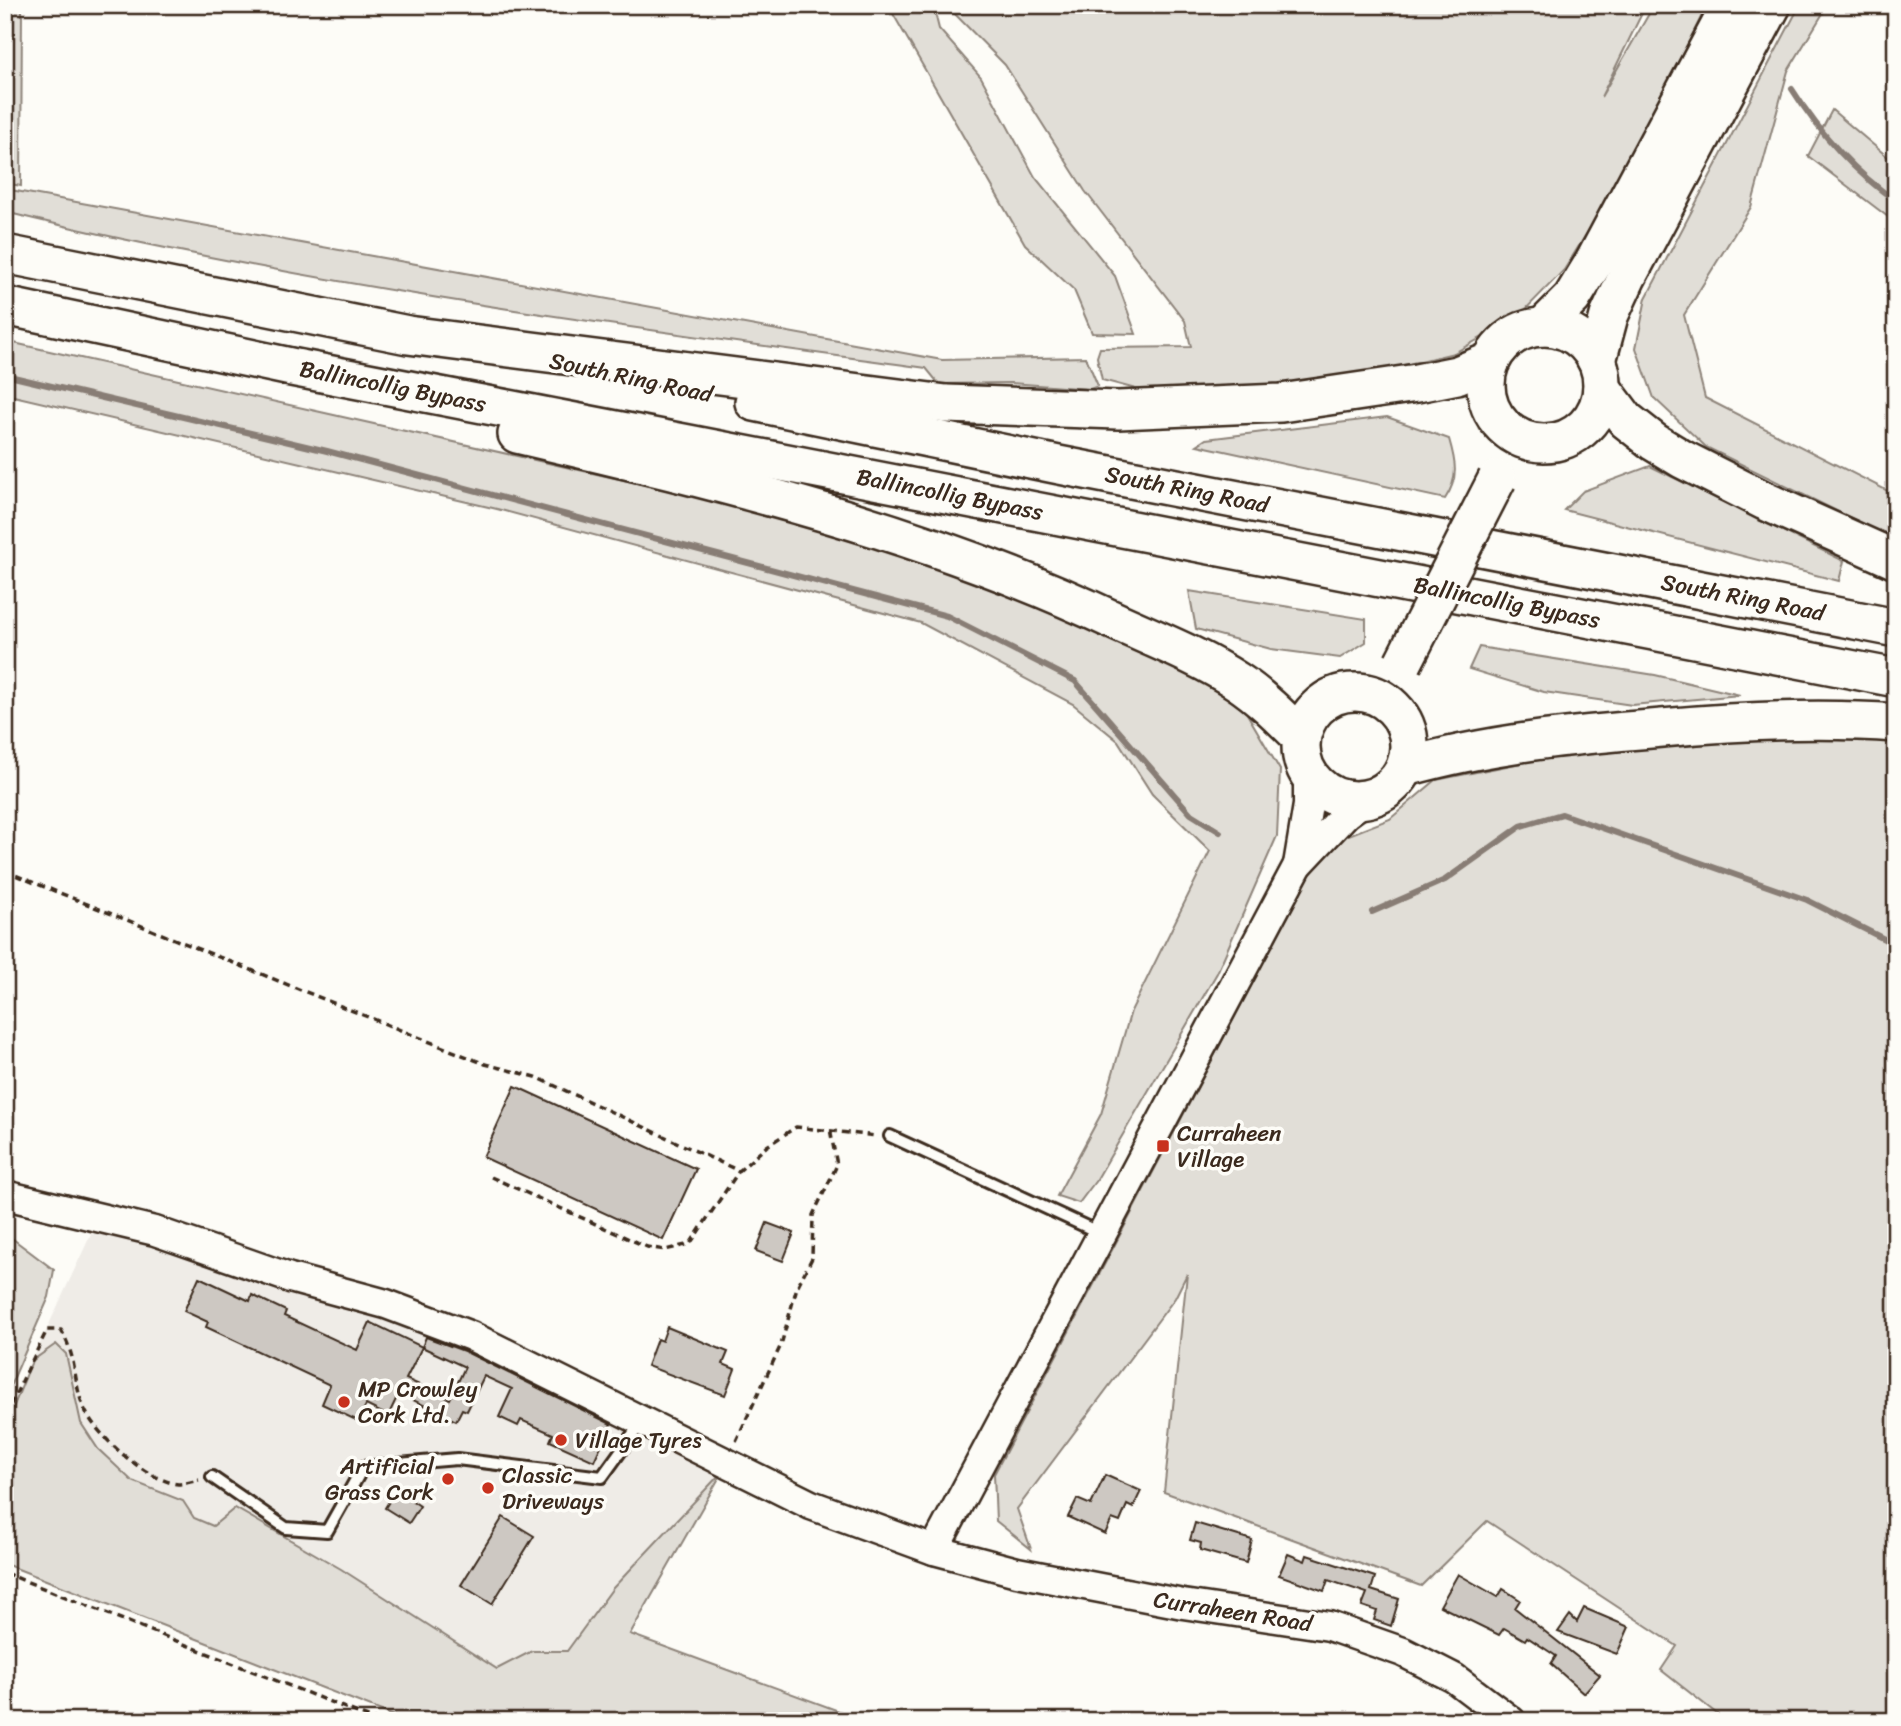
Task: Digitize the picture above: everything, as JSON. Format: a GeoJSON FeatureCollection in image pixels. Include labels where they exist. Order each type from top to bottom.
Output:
{"type":"FeatureCollection","features":[{"type":"Feature","properties":{"kind":"highway"},"geometry":{"type":"LineString","coordinates":[[1548,443],[1532,442],[1504,427],[1493,412],[1487,396],[1486,378],[1491,361],[1512,337],[1542,327],[1572,298],[1731,5]]}},
{"type":"Feature","properties":{"kind":"highway"},"geometry":{"type":"LineString","coordinates":[[1497,479],[1523,456],[1548,443],[1564,439],[1585,425],[1599,405],[1600,374],[1609,316],[1627,277],[1772,5]]}},
{"type":"Feature","properties":{"kind":"highway"},"geometry":{"type":"LineString","coordinates":[[5,254],[313,318],[478,345],[607,359],[921,402],[1055,409],[1199,408],[1281,403],[1457,375],[1491,361]]}},
{"type":"Feature","properties":{"kind":"highway","name":"Ballincollig Bypass"},"geometry":{"type":"LineString","coordinates":[[5,306],[291,367],[1896,678]]}},
{"type":"Feature","properties":{"kind":"highway"},"geometry":{"type":"LineString","coordinates":[[1542,327],[1575,335],[1626,420],[1663,448],[1765,501],[1896,560]]}},
{"type":"Feature","properties":{"kind":"highway","name":"South Ring Road"},"geometry":{"type":"LineString","coordinates":[[478,345],[1059,465],[1896,628]]}},
{"type":"Feature","properties":{"kind":"highway"},"geometry":{"type":"LineString","coordinates":[[291,367],[446,417],[807,505],[967,557],[1044,588],[1218,670],[1250,691],[1301,737]]}},
{"type":"Feature","properties":{"kind":"highway"},"geometry":{"type":"LineString","coordinates":[[1402,663],[1399,691],[1409,752],[1405,767],[1389,788],[1365,800],[1333,797],[1308,776],[1303,764],[1301,737],[1306,721],[1315,708],[1329,698],[1361,692],[1379,684],[1402,663],[1497,479],[1504,447],[1504,427]]}},
{"type":"Feature","properties":{"kind":"highway"},"geometry":{"type":"LineString","coordinates":[[1361,692],[1386,702],[1404,723]]}},
{"type":"Feature","properties":{"kind":"highway"},"geometry":{"type":"LineString","coordinates":[[1405,767],[1505,744],[1617,731],[1736,721],[1896,723]]}},
{"type":"Feature","properties":{"kind":"street"},"geometry":{"type":"LineString","coordinates":[[1298,865],[1308,805],[1308,776]]}},
{"type":"Feature","properties":{"kind":"street"},"geometry":{"type":"LineString","coordinates":[[934,1550],[1100,1233],[1298,865],[1346,814],[1365,800]]}},
{"type":"Feature","properties":{"kind":"street","name":"Curraheen Road"},"geometry":{"type":"LineString","coordinates":[[5,1195],[155,1231],[290,1278],[386,1304],[471,1336],[811,1505],[934,1550],[1017,1572],[1183,1604],[1329,1626],[1403,1652],[1454,1678],[1511,1721]]}},
{"type":"Feature","properties":{"kind":"lane"},"geometry":{"type":"LineString","coordinates":[[890,1136],[1100,1233]]}},
{"type":"Feature","properties":{"kind":"lane"},"geometry":{"type":"LineString","coordinates":[[212,1477],[286,1528],[327,1531],[363,1467],[457,1459],[602,1477],[642,1421]]}},
{"type":"Feature","properties":{"kind":"path"},"geometry":{"type":"LineString","coordinates":[[5,870],[485,1064],[536,1077],[739,1171]]}},
{"type":"Feature","properties":{"kind":"path"},"geometry":{"type":"LineString","coordinates":[[491,1177],[648,1247],[665,1250],[690,1244],[739,1171],[766,1146],[796,1127],[830,1129],[862,1136],[890,1136]]}},
{"type":"Feature","properties":{"kind":"path"},"geometry":{"type":"LineString","coordinates":[[725,1462],[781,1345],[797,1287],[812,1258],[813,1216],[837,1165],[830,1129]]}},
{"type":"Feature","properties":{"kind":"path"},"geometry":{"type":"LineString","coordinates":[[5,1416],[37,1345],[47,1330],[61,1330],[72,1349],[86,1412],[99,1432],[153,1476],[179,1484],[212,1477]]}},
{"type":"Feature","properties":{"kind":"path"},"geometry":{"type":"LineString","coordinates":[[5,1573],[378,1721]]}},
{"type":"Feature","properties":{"kind":"shaded area"},"geometry":{"type":"Polygon","coordinates":[[[5,5],[22,5],[21,186],[5,183],[5,5]]]}},
{"type":"Feature","properties":{"kind":"shaded area"},"geometry":{"type":"Polygon","coordinates":[[[888,5],[933,5],[939,29],[981,77],[1035,177],[1115,276],[1136,334],[1092,333],[1074,290],[1025,244],[888,5]]]}},
{"type":"Feature","properties":{"kind":"shaded area"},"geometry":{"type":"Polygon","coordinates":[[[946,5],[1646,5],[1601,97],[1654,5],[1707,5],[1625,172],[1564,270],[1518,317],[1454,353],[1375,372],[1242,390],[1147,392],[1102,380],[1097,357],[1100,348],[1191,347],[1185,321],[1085,191],[1005,65],[946,5]]]}},
{"type":"Feature","properties":{"kind":"shaded area"},"geometry":{"type":"Polygon","coordinates":[[[1800,5],[1828,5],[1788,71],[1751,207],[1684,315],[1705,398],[1896,495],[1896,540],[1706,447],[1654,398],[1636,348],[1646,298],[1800,5]]]}},
{"type":"Feature","properties":{"kind":"shaded area"},"geometry":{"type":"Polygon","coordinates":[[[1832,110],[1896,164],[1896,223],[1808,156],[1832,110]]]}},
{"type":"Feature","properties":{"kind":"shaded area"},"geometry":{"type":"Polygon","coordinates":[[[5,189],[942,360],[1086,357],[1098,386],[1090,389],[1011,383],[939,384],[926,368],[579,320],[348,283],[233,262],[5,212],[5,189]]]}},
{"type":"Feature","properties":{"kind":"shaded area"},"geometry":{"type":"Polygon","coordinates":[[[5,341],[783,516],[995,583],[1205,681],[1246,712],[1280,770],[1277,836],[1217,973],[1097,1179],[1079,1203],[1057,1196],[1101,1114],[1131,1011],[1210,851],[1152,794],[1118,741],[1073,704],[921,623],[497,509],[5,394],[5,341]]]}},
{"type":"Feature","properties":{"kind":"shaded area"},"geometry":{"type":"Polygon","coordinates":[[[1387,417],[1449,439],[1455,470],[1453,484],[1445,499],[1197,445],[1206,439],[1387,417]]]}},
{"type":"Feature","properties":{"kind":"shaded area"},"geometry":{"type":"Polygon","coordinates":[[[1650,466],[1844,561],[1839,581],[1564,510],[1583,491],[1650,466]]]}},
{"type":"Feature","properties":{"kind":"shaded area"},"geometry":{"type":"Polygon","coordinates":[[[1189,591],[1366,619],[1366,642],[1340,658],[1271,649],[1196,629],[1189,591]]]}},
{"type":"Feature","properties":{"kind":"shaded area"},"geometry":{"type":"Polygon","coordinates":[[[1479,647],[1655,675],[1740,695],[1632,705],[1544,692],[1469,669],[1479,647]]]}},
{"type":"Feature","properties":{"kind":"shaded area"},"geometry":{"type":"Polygon","coordinates":[[[1896,737],[1896,1721],[1726,1721],[1661,1670],[1677,1646],[1487,1521],[1421,1586],[1164,1492],[1187,1274],[1175,1298],[1017,1509],[1031,1549],[996,1521],[994,1474],[1318,859],[1346,836],[1390,819],[1436,780],[1616,744],[1896,737]]]}},
{"type":"Feature","properties":{"kind":"shaded area"},"geometry":{"type":"Polygon","coordinates":[[[5,1233],[54,1270],[49,1297],[5,1398],[5,1233]]]}},
{"type":"Feature","properties":{"kind":"shaded area"},"geometry":{"type":"Polygon","coordinates":[[[91,1234],[138,1237],[431,1327],[723,1471],[613,1588],[567,1651],[532,1651],[497,1670],[341,1569],[235,1508],[214,1526],[194,1518],[182,1501],[132,1481],[98,1449],[81,1423],[71,1386],[70,1368],[32,1361],[91,1234]]]}},
{"type":"Feature","properties":{"kind":"shaded area"},"geometry":{"type":"Polygon","coordinates":[[[56,1344],[66,1354],[81,1423],[98,1449],[132,1481],[183,1501],[194,1518],[213,1526],[235,1508],[341,1569],[497,1669],[532,1651],[567,1651],[613,1588],[723,1471],[630,1634],[866,1721],[407,1721],[5,1564],[5,1428],[32,1361],[56,1344]]]}},
{"type":"Feature","properties":{"kind":"building"},"geometry":{"type":"Polygon","coordinates":[[[515,1086],[696,1169],[663,1240],[483,1157],[515,1086]]]}},
{"type":"Feature","properties":{"kind":"building"},"geometry":{"type":"Polygon","coordinates":[[[767,1223],[794,1233],[783,1261],[756,1251],[767,1223]]]}},
{"type":"Feature","properties":{"kind":"building"},"geometry":{"type":"Polygon","coordinates":[[[199,1277],[250,1301],[252,1295],[286,1311],[284,1316],[357,1350],[370,1322],[422,1347],[426,1337],[464,1351],[611,1424],[594,1461],[550,1441],[553,1434],[521,1420],[518,1426],[499,1417],[512,1389],[484,1376],[467,1411],[462,1409],[456,1421],[399,1393],[388,1416],[366,1405],[358,1421],[322,1404],[330,1385],[206,1327],[208,1322],[184,1311],[199,1277]],[[422,1347],[406,1379],[450,1399],[465,1367],[422,1347]]]}},
{"type":"Feature","properties":{"kind":"building"},"geometry":{"type":"Polygon","coordinates":[[[667,1327],[728,1352],[723,1364],[735,1369],[725,1395],[647,1366],[657,1339],[662,1341],[667,1327]]]}},
{"type":"Feature","properties":{"kind":"building"},"geometry":{"type":"Polygon","coordinates":[[[1105,1475],[1141,1491],[1133,1508],[1127,1505],[1120,1522],[1112,1519],[1105,1534],[1068,1517],[1077,1499],[1091,1505],[1105,1475]]]}},
{"type":"Feature","properties":{"kind":"building"},"geometry":{"type":"Polygon","coordinates":[[[396,1490],[420,1506],[409,1523],[385,1508],[396,1490]]]}},
{"type":"Feature","properties":{"kind":"building"},"geometry":{"type":"Polygon","coordinates":[[[503,1517],[534,1536],[492,1604],[461,1585],[503,1517]]]}},
{"type":"Feature","properties":{"kind":"building"},"geometry":{"type":"Polygon","coordinates":[[[1195,1523],[1252,1540],[1246,1563],[1200,1550],[1201,1543],[1190,1540],[1195,1523]]]}},
{"type":"Feature","properties":{"kind":"building"},"geometry":{"type":"Polygon","coordinates":[[[1288,1554],[1305,1561],[1307,1555],[1375,1577],[1371,1590],[1399,1599],[1391,1626],[1374,1620],[1377,1611],[1362,1606],[1367,1593],[1328,1580],[1324,1591],[1279,1575],[1288,1554]]]}},
{"type":"Feature","properties":{"kind":"building"},"geometry":{"type":"Polygon","coordinates":[[[1458,1574],[1498,1597],[1503,1589],[1520,1600],[1515,1608],[1600,1675],[1584,1693],[1551,1664],[1556,1656],[1527,1637],[1525,1640],[1504,1628],[1499,1635],[1440,1606],[1458,1574]]]}},
{"type":"Feature","properties":{"kind":"building"},"geometry":{"type":"Polygon","coordinates":[[[1584,1608],[1629,1627],[1617,1654],[1558,1632],[1570,1615],[1577,1622],[1584,1608]]]}},
{"type":"Feature","properties":{"kind":"waterway"},"geometry":{"type":"LineString","coordinates":[[1792,89],[1838,150],[1896,201]]}},
{"type":"Feature","properties":{"kind":"waterway"},"geometry":{"type":"LineString","coordinates":[[5,375],[327,451],[947,616],[1075,681],[1191,814],[1220,832]]}},
{"type":"Feature","properties":{"kind":"waterway"},"geometry":{"type":"LineString","coordinates":[[1372,912],[1445,880],[1521,826],[1562,814],[1807,900],[1896,945]]}},
{"type":"Feature","properties":{"kind":"place","name":"Curraheen Village"},"geometry":{"type":"Point","coordinates":[1163,1146]}},
{"type":"Feature","properties":{"kind":"place","name":"MP Crowley Cork Ltd."},"geometry":{"type":"Point","coordinates":[344,1402]}},
{"type":"Feature","properties":{"kind":"place","name":"Village Tyres"},"geometry":{"type":"Point","coordinates":[561,1440]}},
{"type":"Feature","properties":{"kind":"place","name":"Artificial Grass Cork"},"geometry":{"type":"Point","coordinates":[448,1479]}},
{"type":"Feature","properties":{"kind":"place","name":"Classic Driveways"},"geometry":{"type":"Point","coordinates":[488,1488]}}]}
